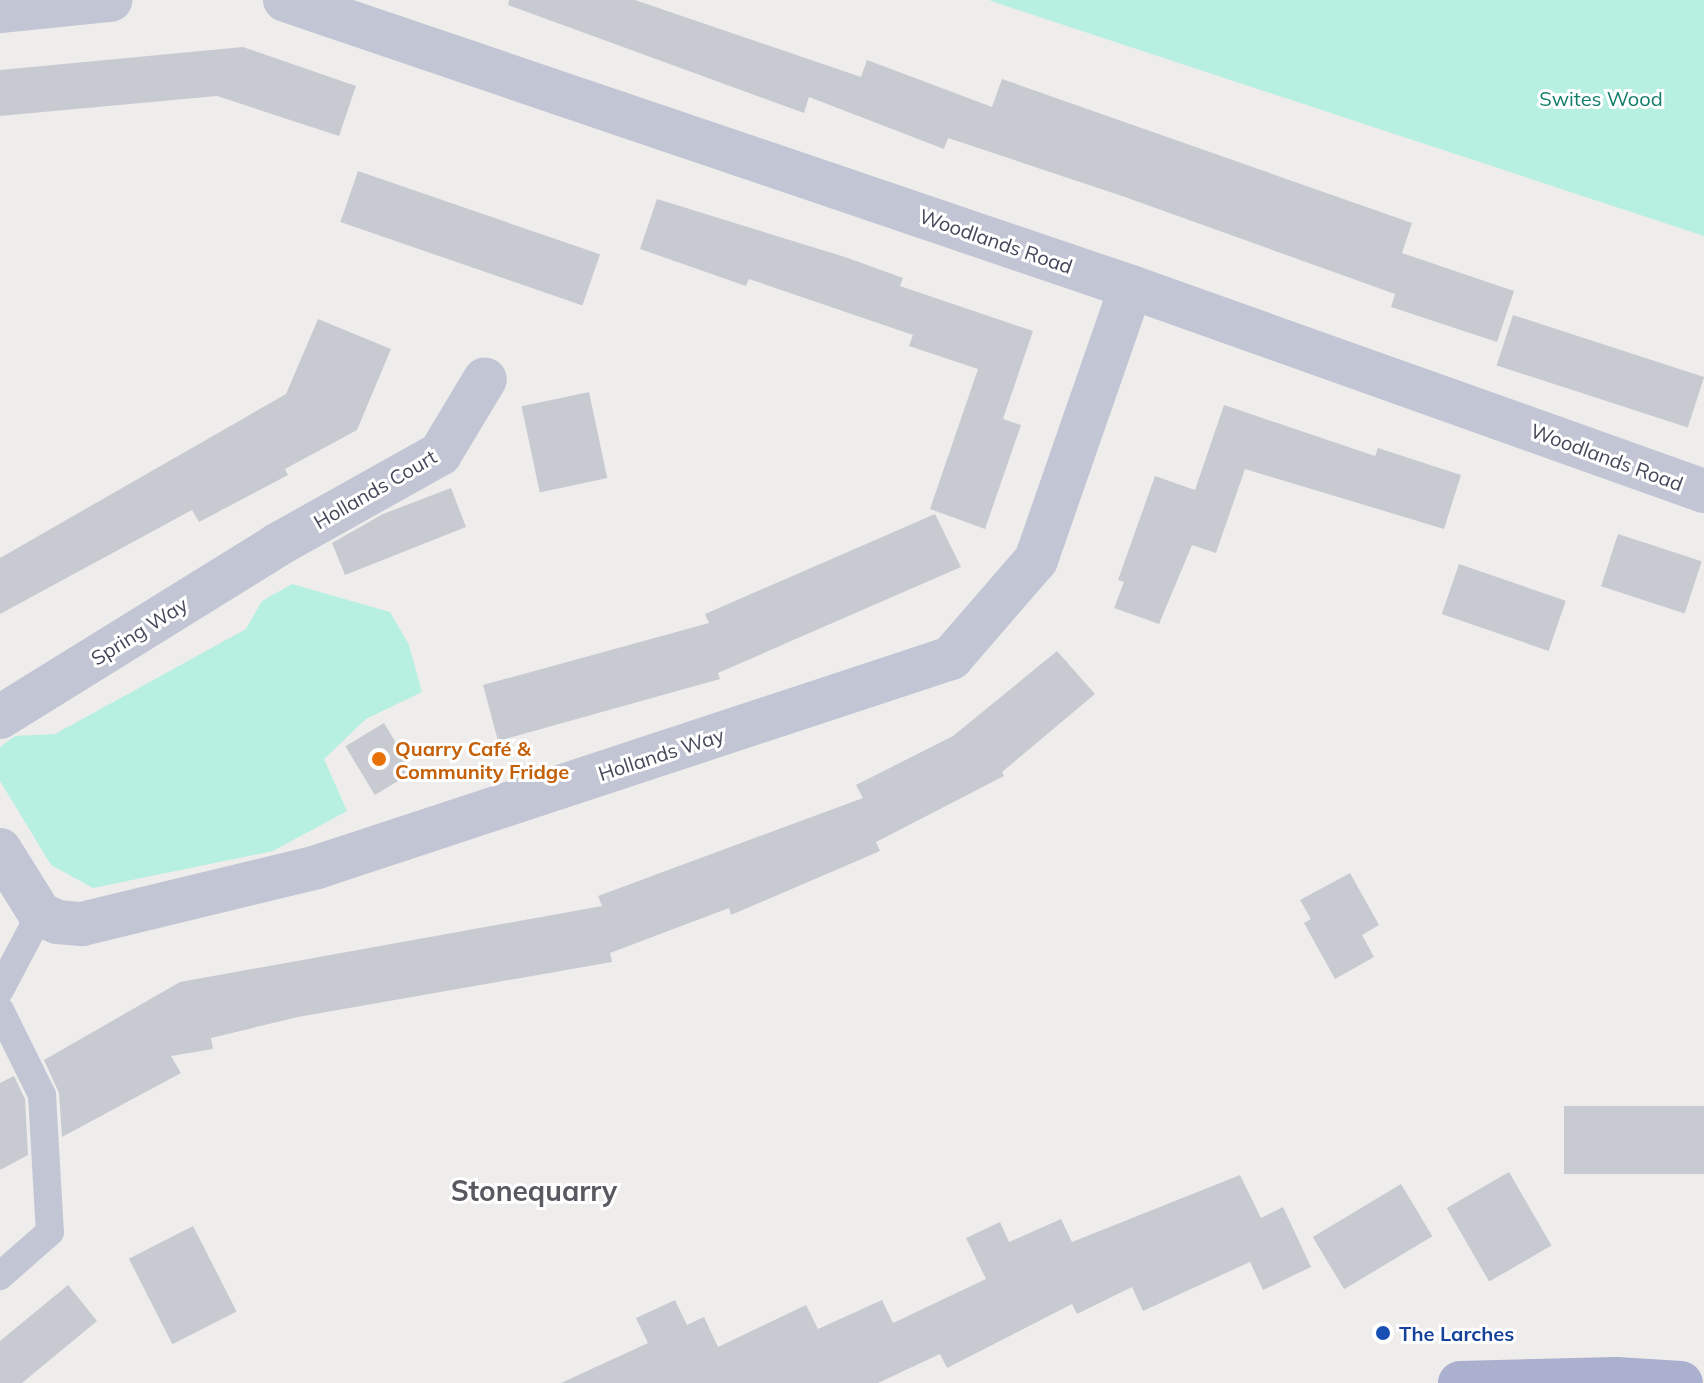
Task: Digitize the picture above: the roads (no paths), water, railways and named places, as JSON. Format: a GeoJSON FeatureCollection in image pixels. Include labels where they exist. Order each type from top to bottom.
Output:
{"type":"FeatureCollection","features":[{"type":"Feature","properties":{"kind":"main road"},"geometry":{"type":"LineString","coordinates":[[1460,1383],[1616,1379],[1681,1383]]}},
{"type":"Feature","properties":{"kind":"street"},"geometry":{"type":"LineString","coordinates":[[0,11],[110,0]]}},
{"type":"Feature","properties":{"kind":"street","name":"Woodlands Road"},"geometry":{"type":"LineString","coordinates":[[285,0],[1131,287],[1704,491]]}},
{"type":"Feature","properties":{"kind":"street","name":"Hollands Way"},"geometry":{"type":"LineString","coordinates":[[40,914],[57,922],[82,924],[317,867],[951,658],[1036,560],[1131,287]]}},
{"type":"Feature","properties":{"kind":"street","name":"Hollands Court"},"geometry":{"type":"LineString","coordinates":[[277,545],[440,454],[485,379]]}},
{"type":"Feature","properties":{"kind":"street","name":"Spring Way"},"geometry":{"type":"LineString","coordinates":[[0,717],[277,545]]}},
{"type":"Feature","properties":{"kind":"street"},"geometry":{"type":"LineString","coordinates":[[0,850],[40,914]]}},
{"type":"Feature","properties":{"kind":"lane"},"geometry":{"type":"LineString","coordinates":[[0,990],[40,914]]}},
{"type":"Feature","properties":{"kind":"lane"},"geometry":{"type":"LineString","coordinates":[[0,1010],[42,1095],[50,1232],[0,1276]]}},
{"type":"Feature","properties":{"kind":"place","name":"Quarry Café & Community Fridge"},"geometry":{"type":"Point","coordinates":[379,759]}},
{"type":"Feature","properties":{"kind":"place","name":"The Larches"},"geometry":{"type":"Point","coordinates":[1383,1333]}},
{"type":"Feature","properties":{"kind":"district","name":"Stonequarry"},"geometry":{"type":"Point","coordinates":[534,1191]}},
{"type":"Feature","properties":{"kind":"park label","name":"Swites Wood"},"geometry":{"type":"Point","coordinates":[1601,98]}}]}
